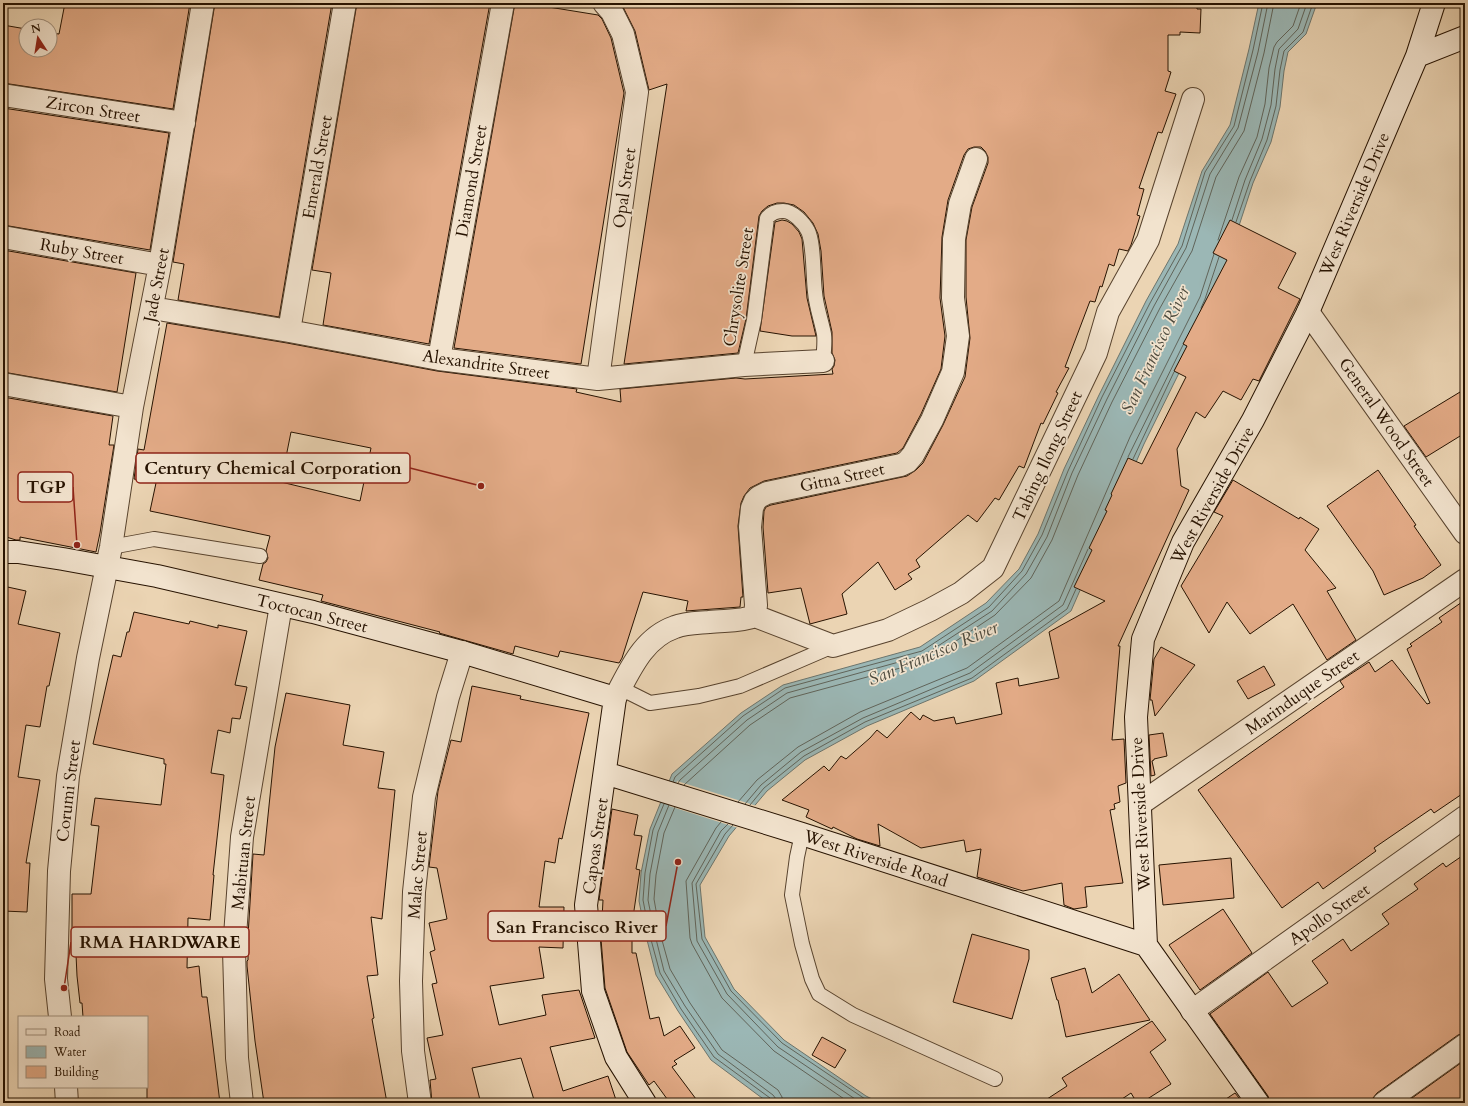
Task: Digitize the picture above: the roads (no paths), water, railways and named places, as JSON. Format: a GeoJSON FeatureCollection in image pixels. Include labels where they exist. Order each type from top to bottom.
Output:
{"type":"FeatureCollection","features":[{"type":"Feature","properties":{"kind":"street","name":"Jade Street"},"geometry":{"type":"LineString","coordinates":[[109,557],[132,406],[160,265],[203,3]]}},
{"type":"Feature","properties":{"kind":"street","name":"Emerald Street"},"geometry":{"type":"LineString","coordinates":[[289,331],[345,3]]}},
{"type":"Feature","properties":{"kind":"street","name":"Diamond Street"},"geometry":{"type":"LineString","coordinates":[[438,359],[503,3]]}},
{"type":"Feature","properties":{"kind":"street","name":"Opal Street"},"geometry":{"type":"LineString","coordinates":[[598,379],[637,92],[623,34],[612,12],[604,3]]}},
{"type":"Feature","properties":{"kind":"street","name":"West Riverside Drive"},"geometry":{"type":"LineString","coordinates":[[1146,945],[1136,716],[1143,639],[1183,542],[1253,420],[1308,312],[1417,56],[1434,3]]}},
{"type":"Feature","properties":{"kind":"street"},"geometry":{"type":"LineString","coordinates":[[1417,56],[1465,37]]}},
{"type":"Feature","properties":{"kind":"street","name":"Zircon Street"},"geometry":{"type":"LineString","coordinates":[[3,95],[184,123]]}},
{"type":"Feature","properties":{"kind":"street","name":"Tabing Ilong Street"},"geometry":{"type":"LineString","coordinates":[[833,646],[888,630],[930,610],[961,592],[993,568],[1096,353],[1108,312],[1148,240],[1193,98]]}},
{"type":"Feature","properties":{"kind":"street","name":"Gitna Street"},"geometry":{"type":"LineString","coordinates":[[755,616],[756,605],[750,527],[752,508],[755,501],[767,493],[901,465],[907,462],[913,455],[932,420],[953,372],[958,336],[953,298],[954,239],[960,204],[976,159]]}},
{"type":"Feature","properties":{"kind":"street","name":"Ruby Street"},"geometry":{"type":"LineString","coordinates":[[3,237],[160,265]]}},
{"type":"Feature","properties":{"kind":"street","name":"Alexandrite Street"},"geometry":{"type":"LineString","coordinates":[[152,308],[289,331],[438,359],[598,379],[744,366],[823,361]]}},
{"type":"Feature","properties":{"kind":"street","name":"General Wood Street"},"geometry":{"type":"LineString","coordinates":[[1308,312],[1465,533]]}},
{"type":"Feature","properties":{"kind":"street"},"geometry":{"type":"LineString","coordinates":[[3,384],[132,406]]}},
{"type":"Feature","properties":{"kind":"street","name":"Toctocan Street"},"geometry":{"type":"LineString","coordinates":[[3,552],[63,559],[109,557],[158,576],[313,612],[618,693]]}},
{"type":"Feature","properties":{"kind":"street","name":"Corumi Street"},"geometry":{"type":"LineString","coordinates":[[60,1016],[56,979],[59,871],[68,776],[88,658],[109,557]]}},
{"type":"Feature","properties":{"kind":"street","name":"Marinduque Street"},"geometry":{"type":"LineString","coordinates":[[1140,804],[1465,580]]}},
{"type":"Feature","properties":{"kind":"street","name":"Mabituan Street"},"geometry":{"type":"LineString","coordinates":[[242,1103],[237,1058],[234,950],[242,837],[281,605]]}},
{"type":"Feature","properties":{"kind":"street"},"geometry":{"type":"LineString","coordinates":[[618,693],[636,659],[649,643],[660,633],[676,626],[740,620],[755,616],[833,646]]}},
{"type":"Feature","properties":{"kind":"street","name":"Malac Street"},"geometry":{"type":"LineString","coordinates":[[420,1103],[413,1051],[410,981],[414,892],[424,797],[448,697],[462,652]]}},
{"type":"Feature","properties":{"kind":"street","name":"Capoas Street"},"geometry":{"type":"LineString","coordinates":[[618,693],[586,906],[593,991],[616,1057],[645,1103]]}},
{"type":"Feature","properties":{"kind":"street","name":"West Riverside Road"},"geometry":{"type":"LineString","coordinates":[[605,773],[802,834],[1146,945]]}},
{"type":"Feature","properties":{"kind":"street","name":"Apollo Street"},"geometry":{"type":"LineString","coordinates":[[1192,1011],[1465,817]]}},
{"type":"Feature","properties":{"kind":"street"},"geometry":{"type":"LineString","coordinates":[[1146,945],[1258,1103]]}},
{"type":"Feature","properties":{"kind":"street"},"geometry":{"type":"LineString","coordinates":[[1384,1103],[1465,1045]]}},
{"type":"Feature","properties":{"kind":"street"},"geometry":{"type":"LineString","coordinates":[[66,1088],[67,1103]]}},
{"type":"Feature","properties":{"kind":"lane","name":"Chrysolite Street"},"geometry":{"type":"LineString","coordinates":[[744,366],[754,320],[767,218],[772,213],[782,211],[794,215],[808,232],[812,242],[816,303],[824,338],[823,361]]}},
{"type":"Feature","properties":{"kind":"lane"},"geometry":{"type":"LineString","coordinates":[[109,557],[154,539],[260,556]]}},
{"type":"Feature","properties":{"kind":"lane"},"geometry":{"type":"LineString","coordinates":[[618,693],[650,703],[699,696],[740,686],[833,646]]}},
{"type":"Feature","properties":{"kind":"lane"},"geometry":{"type":"LineString","coordinates":[[802,834],[797,857],[792,895],[802,944],[812,979],[819,994],[853,1015],[995,1079]]}},
{"type":"Feature","properties":{"kind":"water"},"geometry":{"type":"Polygon","coordinates":[[[1259,3],[1317,3],[1306,34],[1288,52],[1284,71],[1280,107],[1271,142],[1253,183],[1214,302],[1144,444],[1071,611],[974,681],[867,726],[805,760],[767,791],[729,836],[700,885],[705,937],[734,989],[784,1040],[866,1096],[880,1103],[771,1103],[711,1060],[656,975],[639,901],[641,873],[650,829],[672,774],[741,713],[783,685],[920,647],[986,603],[1019,569],[1038,534],[1064,469],[1099,395],[1146,301],[1178,244],[1202,171],[1230,125],[1259,3]]]}},
{"type":"Feature","properties":{"kind":"place","name":"Century Chemical Corporation"},"geometry":{"type":"Point","coordinates":[481,486]}},
{"type":"Feature","properties":{"kind":"place","name":"TGP"},"geometry":{"type":"Point","coordinates":[77,545]}},
{"type":"Feature","properties":{"kind":"place","name":"San Francisco River"},"geometry":{"type":"Point","coordinates":[678,862]}},
{"type":"Feature","properties":{"kind":"place","name":"RMA HARDWARE"},"geometry":{"type":"Point","coordinates":[64,988]}}]}
